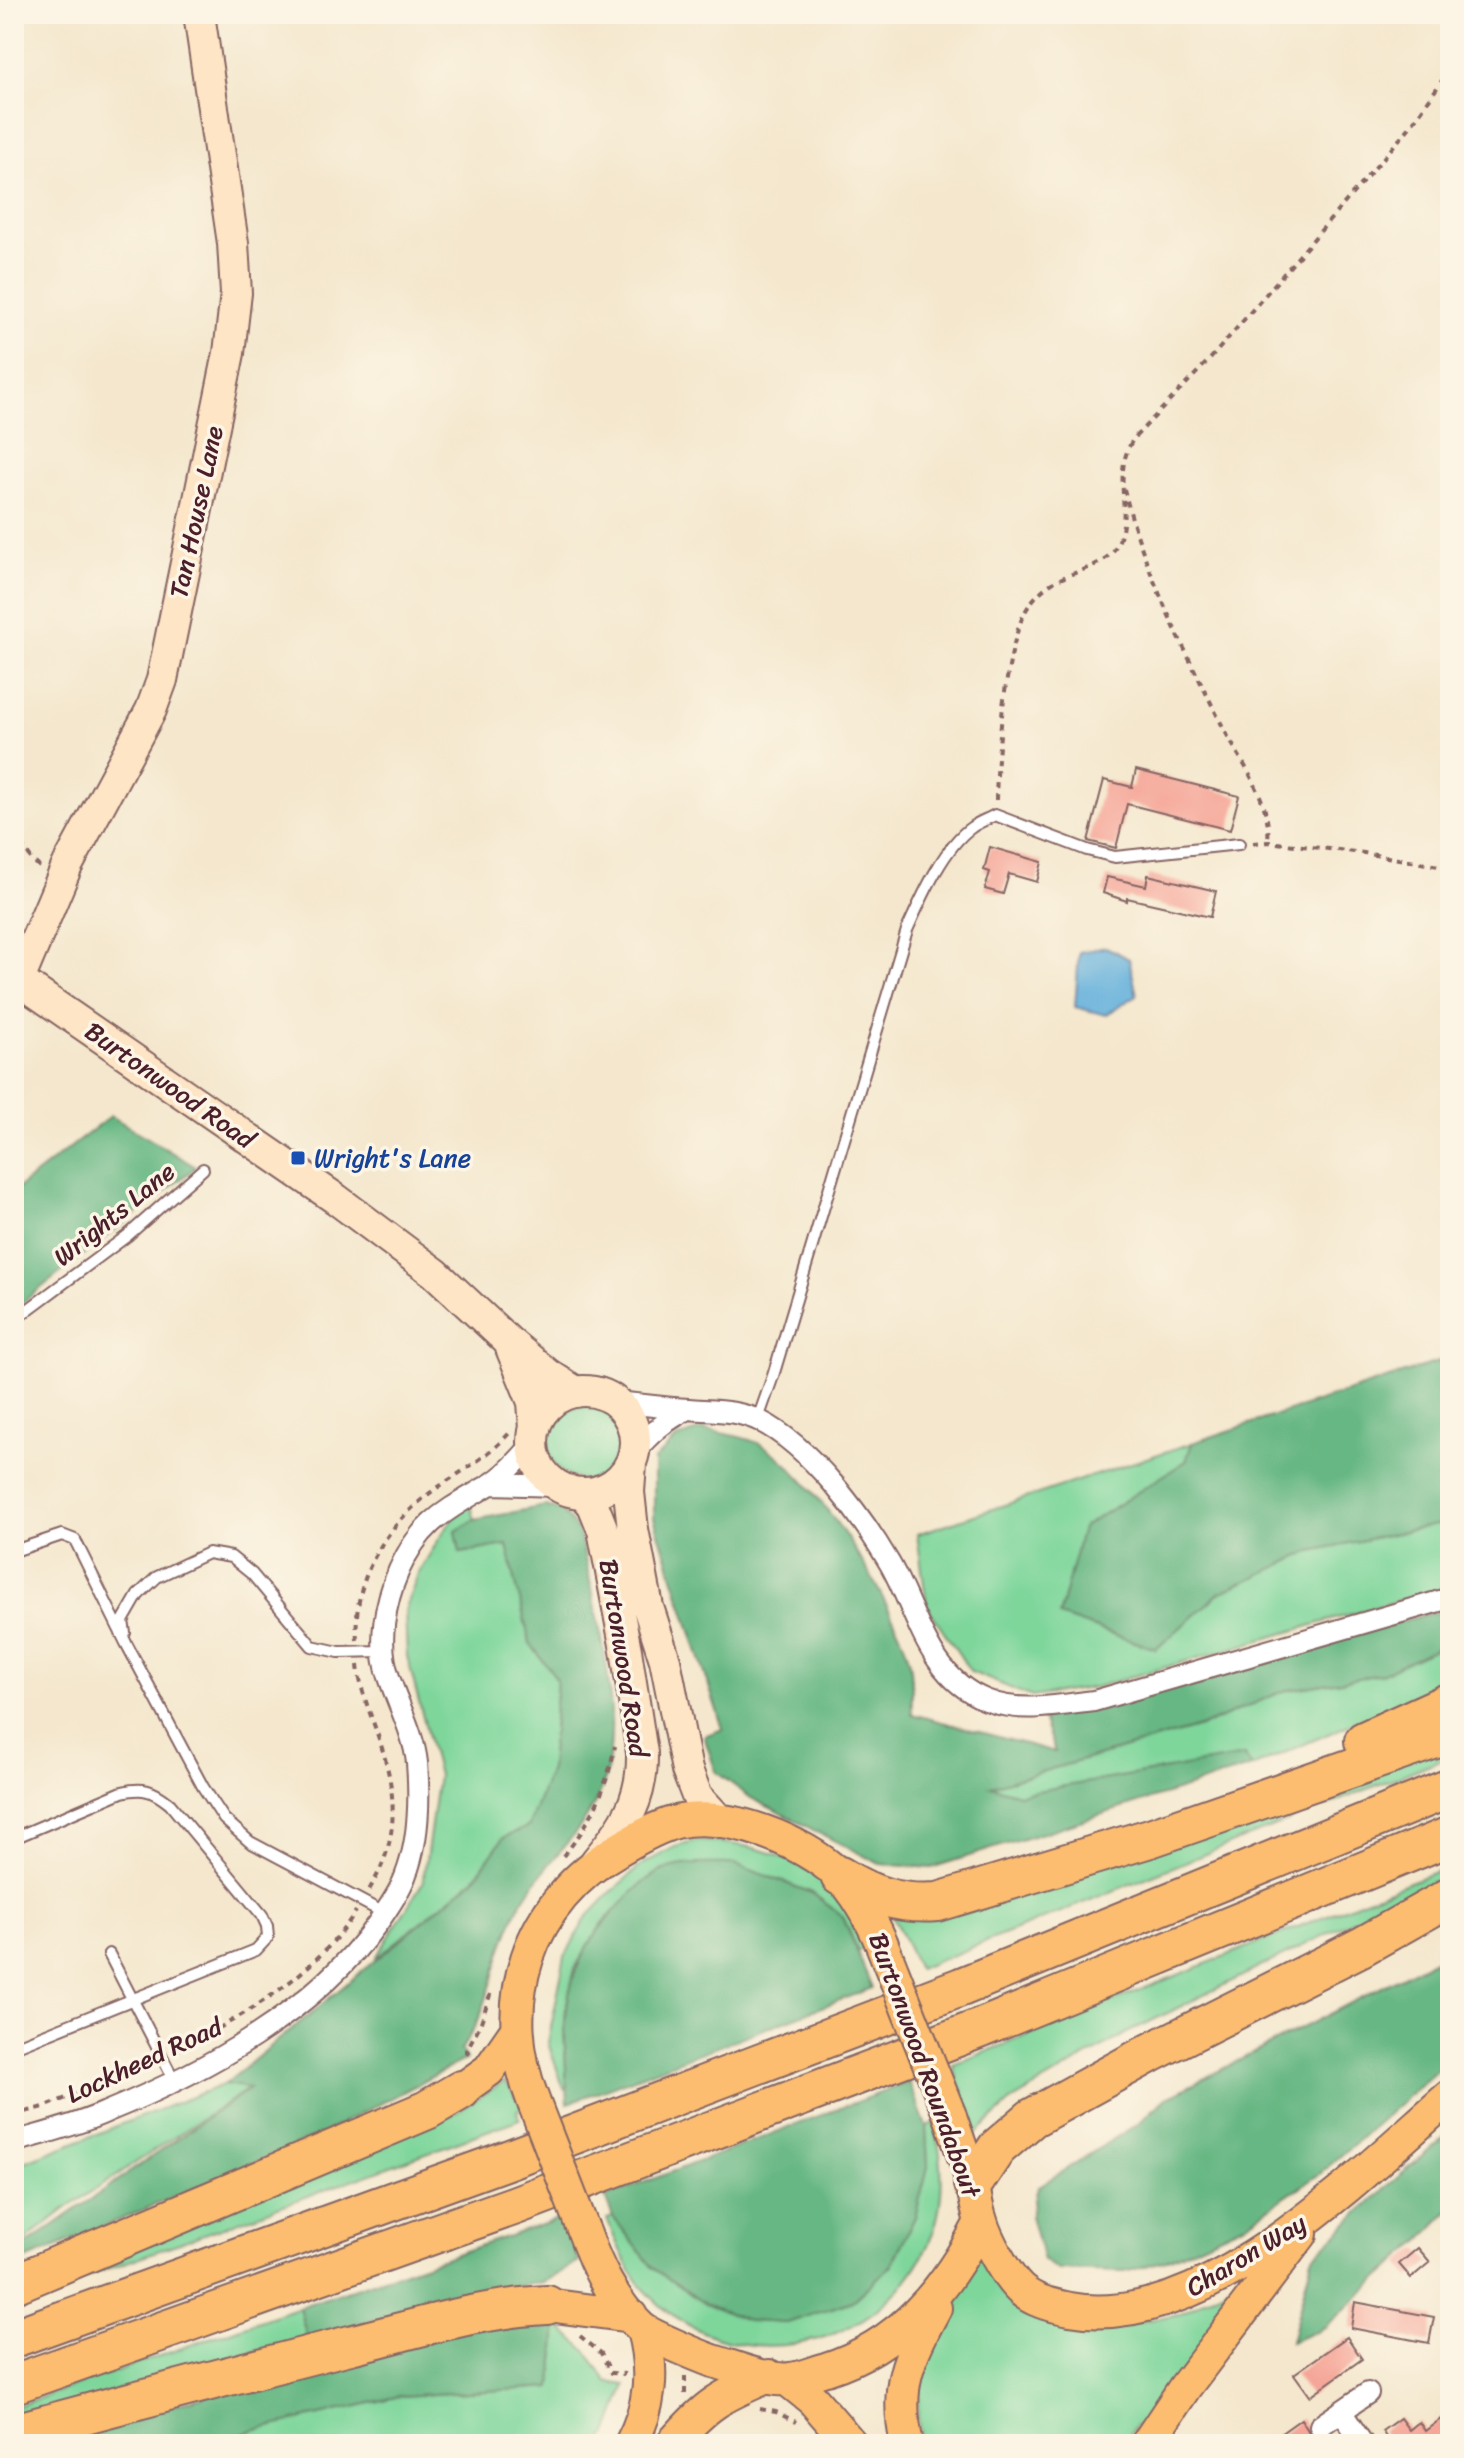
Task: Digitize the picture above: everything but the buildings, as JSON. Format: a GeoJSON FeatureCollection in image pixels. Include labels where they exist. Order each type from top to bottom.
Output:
{"type":"FeatureCollection","features":[{"type":"Feature","properties":{"kind":"highway"},"geometry":{"type":"LineString","coordinates":[[1150,1838],[1450,1702]]}},
{"type":"Feature","properties":{"kind":"highway"},"geometry":{"type":"LineString","coordinates":[[840,1876],[865,1892],[885,1899],[920,1904],[938,1902],[1150,1838],[1450,1734]]}},
{"type":"Feature","properties":{"kind":"highway"},"geometry":{"type":"LineString","coordinates":[[14,2338],[507,2160],[917,2004],[1450,1788]]}},
{"type":"Feature","properties":{"kind":"highway"},"geometry":{"type":"LineString","coordinates":[[14,2384],[516,2205],[981,2028],[1450,1836]]}},
{"type":"Feature","properties":{"kind":"highway"},"geometry":{"type":"LineString","coordinates":[[973,2184],[997,2148],[1032,2118],[1150,2053],[1361,1947],[1450,1897]]}},
{"type":"Feature","properties":{"kind":"highway"},"geometry":{"type":"LineString","coordinates":[[14,2284],[427,2110],[461,2090]]}},
{"type":"Feature","properties":{"kind":"highway"},"geometry":{"type":"LineString","coordinates":[[14,2433],[463,2317],[547,2305]]}},
{"type":"Feature","properties":{"kind":"main road","name":"Burtonwood Roundabout"},"geometry":{"type":"LineString","coordinates":[[637,2323],[598,2269],[521,2069],[516,2031],[521,1983],[535,1938],[560,1897],[594,1863],[677,1822],[721,1822],[796,1845],[840,1876],[863,1908],[881,1942],[950,2116],[973,2184],[981,2222],[960,2263],[923,2309],[881,2344],[846,2362],[779,2378],[711,2403],[672,2444]]}},
{"type":"Feature","properties":{"kind":"main road"},"geometry":{"type":"LineString","coordinates":[[461,2090],[489,2070],[516,2031]]}},
{"type":"Feature","properties":{"kind":"main road","name":"Charon Way"},"geometry":{"type":"LineString","coordinates":[[981,2222],[997,2256],[1020,2289],[1045,2304],[1080,2310],[1116,2311],[1155,2303],[1192,2290],[1251,2258],[1316,2213],[1450,2096]]}},
{"type":"Feature","properties":{"kind":"main road","name":"Charon Way"},"geometry":{"type":"LineString","coordinates":[[1147,2444],[1185,2387],[1316,2213]]}},
{"type":"Feature","properties":{"kind":"main road"},"geometry":{"type":"LineString","coordinates":[[907,2444],[900,2415],[901,2387],[920,2336],[960,2263]]}},
{"type":"Feature","properties":{"kind":"main road"},"geometry":{"type":"LineString","coordinates":[[547,2305],[637,2323],[706,2358],[779,2378],[813,2400],[851,2444]]}},
{"type":"Feature","properties":{"kind":"main road"},"geometry":{"type":"LineString","coordinates":[[631,2444],[643,2418],[649,2390],[650,2360],[637,2323]]}},
{"type":"Feature","properties":{"kind":"street","name":"Tan House Lane"},"geometry":{"type":"LineString","coordinates":[[16,978],[60,883],[151,710],[162,680],[229,353],[236,293],[233,243],[199,14]]}},
{"type":"Feature","properties":{"kind":"street","name":"Burtonwood Road"},"geometry":{"type":"LineString","coordinates":[[16,978],[336,1199],[435,1273],[508,1341],[549,1375],[576,1392]]}},
{"type":"Feature","properties":{"kind":"street","name":"Burtonwood Road"},"geometry":{"type":"LineString","coordinates":[[508,1341],[530,1391],[535,1416],[534,1437]]}},
{"type":"Feature","properties":{"kind":"street"},"geometry":{"type":"LineString","coordinates":[[570,1489],[540,1468],[534,1437],[540,1416],[562,1396],[590,1391],[616,1402],[737,1413],[758,1419],[800,1450],[850,1506],[889,1562],[935,1659],[958,1682],[987,1700],[1033,1709],[1094,1701],[1450,1598]]}},
{"type":"Feature","properties":{"kind":"street"},"geometry":{"type":"LineString","coordinates":[[616,1402],[626,1412],[632,1425],[635,1439],[632,1458]]}},
{"type":"Feature","properties":{"kind":"street"},"geometry":{"type":"LineString","coordinates":[[491,1484],[599,1491],[613,1484],[650,1433],[688,1409]]}},
{"type":"Feature","properties":{"kind":"street","name":"Lockheed Road"},"geometry":{"type":"LineString","coordinates":[[14,2142],[105,2113],[213,2061],[317,1990],[341,1968],[384,1913],[405,1878],[418,1824],[417,1760],[387,1674],[384,1651],[384,1623],[390,1594],[408,1552],[422,1532],[441,1513],[491,1484],[534,1437]]}},
{"type":"Feature","properties":{"kind":"street","name":"Burtonwood Road"},"geometry":{"type":"LineString","coordinates":[[632,1458],[629,1492],[633,1529],[648,1607],[665,1660],[687,1770],[697,1796],[721,1822]]}},
{"type":"Feature","properties":{"kind":"street","name":"Burtonwood Road"},"geometry":{"type":"LineString","coordinates":[[570,1489],[593,1505],[603,1530],[642,1753],[635,1804],[614,1839],[594,1863]]}},
{"type":"Feature","properties":{"kind":"street"},"geometry":{"type":"LineString","coordinates":[[1320,2426],[1368,2393]]}},
{"type":"Feature","properties":{"kind":"street"},"geometry":{"type":"LineString","coordinates":[[1341,2411],[1363,2444]]}},
{"type":"Feature","properties":{"kind":"lane"},"geometry":{"type":"LineString","coordinates":[[758,1419],[907,930],[935,873],[954,846],[970,828],[995,815],[1087,850],[1115,857],[1239,844]]}},
{"type":"Feature","properties":{"kind":"lane","name":"Wrights Lane"},"geometry":{"type":"LineString","coordinates":[[14,1320],[127,1236],[203,1169]]}},
{"type":"Feature","properties":{"kind":"lane"},"geometry":{"type":"LineString","coordinates":[[14,1551],[62,1535],[75,1540],[83,1550],[126,1643],[203,1787],[224,1819],[250,1842],[384,1913]]}},
{"type":"Feature","properties":{"kind":"lane"},"geometry":{"type":"LineString","coordinates":[[126,1643],[123,1621],[138,1595],[157,1577],[208,1553],[231,1557],[252,1574],[312,1646],[339,1652],[384,1651]]}},
{"type":"Feature","properties":{"kind":"lane"},"geometry":{"type":"LineString","coordinates":[[14,1838],[122,1792],[140,1788],[156,1792],[170,1804],[262,1915],[268,1937],[256,1950],[14,2047]]}},
{"type":"Feature","properties":{"kind":"lane"},"geometry":{"type":"LineString","coordinates":[[109,1954],[130,2000],[174,2080]]}},
{"type":"Feature","properties":{"kind":"path"},"geometry":{"type":"LineString","coordinates":[[995,815],[996,775],[1005,702],[1021,621],[1037,595],[1051,583],[1101,561],[1114,550],[1120,538],[1121,479],[1126,451],[1134,438],[1211,358],[1410,127],[1450,69]]}},
{"type":"Feature","properties":{"kind":"path"},"geometry":{"type":"LineString","coordinates":[[1121,479],[1151,577],[1223,727],[1263,801],[1270,822],[1268,842]]}},
{"type":"Feature","properties":{"kind":"path"},"geometry":{"type":"LineString","coordinates":[[14,834],[32,860],[60,883]]}},
{"type":"Feature","properties":{"kind":"path"},"geometry":{"type":"LineString","coordinates":[[1239,844],[1268,842],[1364,853],[1450,868]]}},
{"type":"Feature","properties":{"kind":"path"},"geometry":{"type":"LineString","coordinates":[[359,1677],[389,1770],[392,1838],[383,1867]]}},
{"type":"Feature","properties":{"kind":"path"},"geometry":{"type":"LineString","coordinates":[[562,1858],[596,1809],[607,1782],[616,1742]]}},
{"type":"Feature","properties":{"kind":"path"},"geometry":{"type":"LineString","coordinates":[[176,2051],[241,2017],[294,1978],[344,1930]]}},
{"type":"Feature","properties":{"kind":"path"},"geometry":{"type":"LineString","coordinates":[[466,2051],[480,2025],[494,1983]]}},
{"type":"Feature","properties":{"kind":"path"},"geometry":{"type":"LineString","coordinates":[[14,2115],[44,2107],[146,2066]]}},
{"type":"Feature","properties":{"kind":"path"},"geometry":{"type":"LineString","coordinates":[[576,2334],[601,2353],[611,2373]]}},
{"type":"Feature","properties":{"kind":"path"},"geometry":{"type":"LineString","coordinates":[[754,2409],[776,2412],[797,2423]]}},
{"type":"Feature","properties":{"kind":"green space"},"geometry":{"type":"Polygon","coordinates":[[[111,1116],[196,1167],[14,1309],[14,1191],[111,1116]]]}},
{"type":"Feature","properties":{"kind":"green space"},"geometry":{"type":"Polygon","coordinates":[[[1450,1358],[1450,1522],[1311,1551],[1219,1593],[1156,1649],[1059,1616],[1082,1528],[1186,1461],[1192,1443],[1450,1358]]]}},
{"type":"Feature","properties":{"kind":"green space"},"geometry":{"type":"Polygon","coordinates":[[[585,1406],[606,1412],[616,1422],[622,1443],[616,1464],[606,1474],[585,1480],[564,1474],[554,1464],[548,1443],[554,1422],[564,1412],[585,1406]]]}},
{"type":"Feature","properties":{"kind":"green space"},"geometry":{"type":"Polygon","coordinates":[[[703,1429],[762,1445],[805,1483],[828,1511],[869,1574],[900,1634],[911,1666],[912,1714],[1055,1752],[1043,1719],[1450,1608],[1450,1622],[1435,1649],[1381,1674],[1283,1691],[1200,1727],[991,1786],[1019,1794],[1244,1756],[1252,1767],[931,1868],[880,1864],[751,1798],[716,1772],[704,1736],[723,1729],[654,1518],[654,1460],[676,1439],[703,1429]]]}},
{"type":"Feature","properties":{"kind":"green space"},"geometry":{"type":"Polygon","coordinates":[[[1192,1443],[1187,1461],[1082,1528],[1156,1649],[1219,1593],[1311,1551],[1450,1522],[1450,1586],[1096,1687],[1032,1697],[971,1672],[927,1606],[917,1534],[1192,1443]]]}},
{"type":"Feature","properties":{"kind":"green space"},"geometry":{"type":"Polygon","coordinates":[[[471,1505],[475,1520],[456,1531],[461,1553],[507,1544],[530,1643],[557,1679],[550,1769],[529,1827],[503,1838],[474,1879],[375,1959],[423,1882],[438,1775],[407,1656],[405,1611],[418,1574],[442,1534],[453,1518],[471,1505]]]}},
{"type":"Feature","properties":{"kind":"green space"},"geometry":{"type":"Polygon","coordinates":[[[545,1506],[562,1511],[579,1532],[606,1665],[611,1735],[608,1767],[591,1811],[518,1909],[479,2018],[461,2050],[466,2059],[328,2131],[14,2265],[14,2253],[250,2088],[225,2084],[474,1879],[503,1838],[529,1826],[550,1769],[557,1679],[530,1643],[507,1545],[460,1553],[456,1531],[475,1520],[545,1506]]]}},
{"type":"Feature","properties":{"kind":"green space"},"geometry":{"type":"Polygon","coordinates":[[[1450,1622],[1450,1681],[1252,1767],[1244,1756],[1019,1794],[989,1786],[1200,1727],[1283,1691],[1381,1674],[1435,1649],[1450,1622]]]}},
{"type":"Feature","properties":{"kind":"green space"},"geometry":{"type":"Polygon","coordinates":[[[1450,1744],[1450,1756],[918,1969],[892,1915],[1450,1744]]]}},
{"type":"Feature","properties":{"kind":"green space"},"geometry":{"type":"Polygon","coordinates":[[[697,1841],[757,1849],[794,1862],[827,1884],[846,1904],[872,1945],[858,1951],[843,1917],[812,1893],[735,1864],[631,1894],[601,1925],[575,1968],[566,2007],[567,2088],[564,2089],[548,2043],[565,1956],[586,1918],[614,1889],[643,1864],[675,1847],[697,1841]]]}},
{"type":"Feature","properties":{"kind":"green space"},"geometry":{"type":"Polygon","coordinates":[[[688,1864],[735,1864],[812,1893],[843,1917],[872,1988],[568,2103],[565,2047],[568,1998],[584,1953],[598,1930],[638,1887],[661,1871],[688,1864]]]}},
{"type":"Feature","properties":{"kind":"green space"},"geometry":{"type":"Polygon","coordinates":[[[1450,1866],[1450,1873],[1129,2032],[1013,2100],[971,2138],[962,2112],[968,2109],[953,2065],[1450,1866]]]}},
{"type":"Feature","properties":{"kind":"green space"},"geometry":{"type":"Polygon","coordinates":[[[1450,1952],[1450,2059],[1321,2173],[1245,2224],[1166,2260],[1125,2272],[1058,2270],[1043,2260],[1031,2216],[1038,2187],[1139,2123],[1166,2098],[1450,1952]]]}},
{"type":"Feature","properties":{"kind":"green space"},"geometry":{"type":"Polygon","coordinates":[[[505,2081],[524,2107],[517,2110],[520,2119],[14,2303],[14,2293],[451,2115],[505,2081]]]}},
{"type":"Feature","properties":{"kind":"green space"},"geometry":{"type":"Polygon","coordinates":[[[909,2082],[926,2126],[928,2167],[915,2217],[891,2266],[852,2301],[787,2323],[749,2321],[705,2304],[653,2268],[613,2217],[605,2197],[909,2082]]]}},
{"type":"Feature","properties":{"kind":"green space"},"geometry":{"type":"Polygon","coordinates":[[[225,2084],[251,2087],[65,2209],[14,2249],[14,2166],[225,2084]]]}},
{"type":"Feature","properties":{"kind":"green space"},"geometry":{"type":"Polygon","coordinates":[[[934,2123],[940,2154],[941,2185],[938,2217],[927,2247],[903,2284],[872,2313],[836,2333],[796,2344],[755,2345],[715,2337],[677,2318],[644,2289],[622,2256],[607,2219],[613,2217],[653,2268],[749,2321],[787,2323],[852,2301],[891,2266],[915,2217],[928,2167],[926,2126],[934,2123]]]}},
{"type":"Feature","properties":{"kind":"green space"},"geometry":{"type":"Polygon","coordinates":[[[1450,2132],[1450,2209],[1422,2239],[1325,2327],[1291,2342],[1312,2258],[1373,2199],[1450,2132]]]}},
{"type":"Feature","properties":{"kind":"green space"},"geometry":{"type":"Polygon","coordinates":[[[559,2219],[565,2235],[570,2234],[579,2262],[543,2282],[499,2289],[307,2337],[299,2307],[559,2219]]]}},
{"type":"Feature","properties":{"kind":"green space"},"geometry":{"type":"Polygon","coordinates":[[[976,2253],[1063,2324],[1113,2327],[1179,2314],[1249,2276],[1148,2423],[1135,2426],[1122,2444],[923,2444],[918,2420],[924,2371],[942,2322],[976,2253]]]}},
{"type":"Feature","properties":{"kind":"green space"},"geometry":{"type":"Polygon","coordinates":[[[299,2307],[307,2337],[14,2420],[14,2407],[299,2307]]]}},
{"type":"Feature","properties":{"kind":"green space"},"geometry":{"type":"Polygon","coordinates":[[[557,2323],[587,2352],[607,2382],[626,2385],[608,2434],[600,2444],[196,2444],[400,2396],[552,2387],[557,2323]]]}},
{"type":"Feature","properties":{"kind":"green space"},"geometry":{"type":"Polygon","coordinates":[[[557,2323],[552,2387],[400,2396],[197,2444],[27,2444],[456,2328],[557,2323]]]}},
{"type":"Feature","properties":{"kind":"water"},"geometry":{"type":"Polygon","coordinates":[[[1106,947],[1129,959],[1137,995],[1106,1015],[1075,1007],[1079,952],[1106,947]]]}},
{"type":"Feature","properties":{"kind":"place","name":"Wright's Lane"},"geometry":{"type":"Point","coordinates":[298,1158]}}]}
